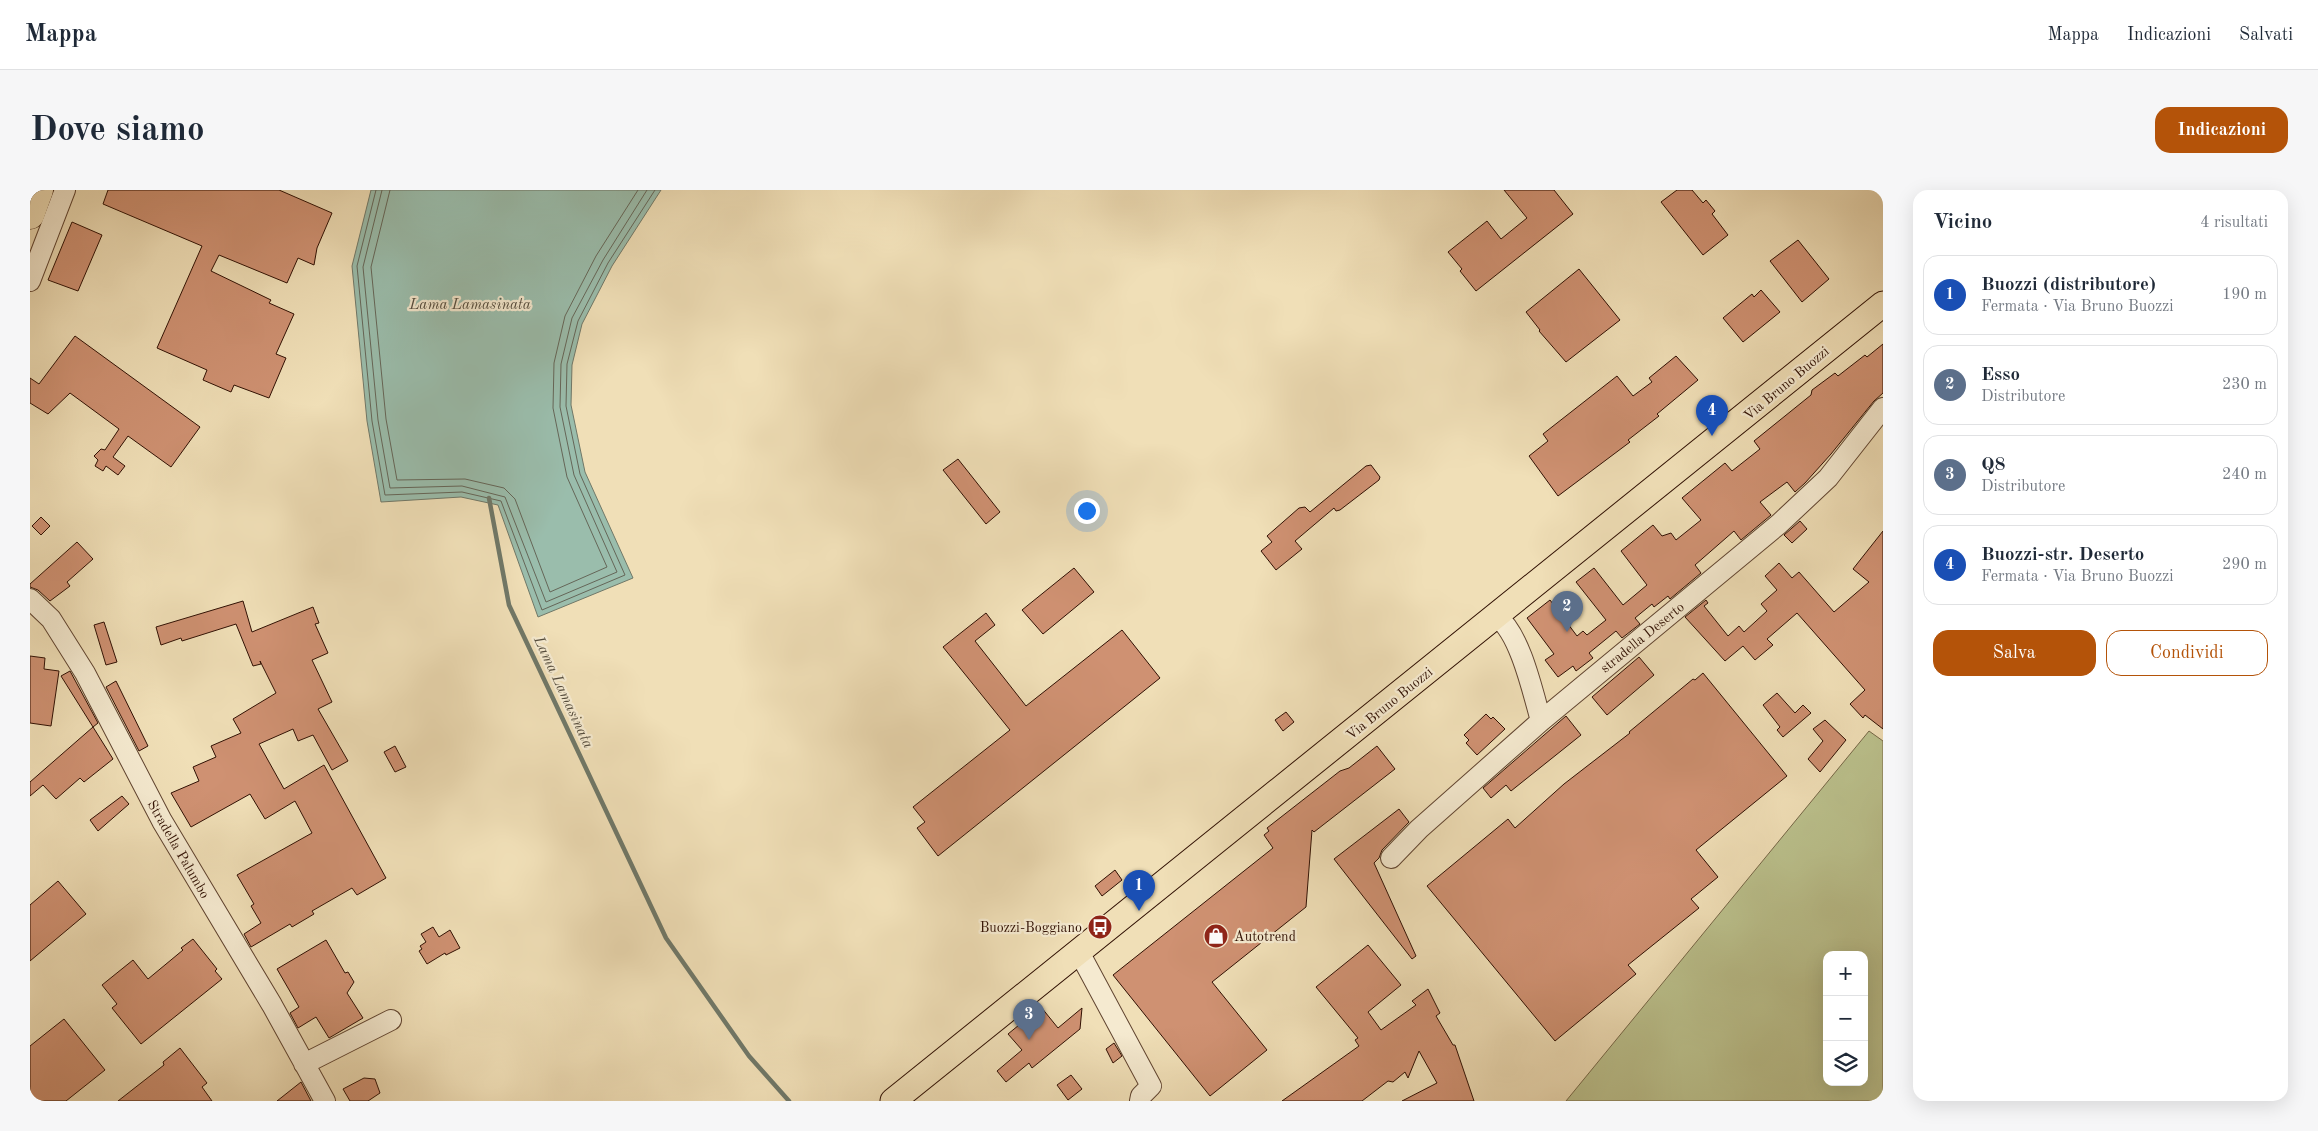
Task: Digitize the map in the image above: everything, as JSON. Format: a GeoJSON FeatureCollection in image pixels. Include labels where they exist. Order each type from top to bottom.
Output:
{"type":"FeatureCollection","features":[{"type":"Feature","properties":{"kind":"highway"},"geometry":{"type":"LineString","coordinates":[[30,215],[39,190]]}},
{"type":"Feature","properties":{"kind":"main road","name":"Via Bruno Buozzi"},"geometry":{"type":"LineString","coordinates":[[893,1101],[1883,304]]}},
{"type":"Feature","properties":{"kind":"street"},"geometry":{"type":"LineString","coordinates":[[30,281],[65,190]]}},
{"type":"Feature","properties":{"kind":"street","name":"stradella Deserto"},"geometry":{"type":"LineString","coordinates":[[1391,858],[1419,829],[1541,721],[1779,524],[1828,478],[1883,408]]}},
{"type":"Feature","properties":{"kind":"street","name":"Stradella Palumbo"},"geometry":{"type":"LineString","coordinates":[[30,599],[50,619],[85,673],[162,821],[272,1005],[325,1101]]}},
{"type":"Feature","properties":{"kind":"street"},"geometry":{"type":"LineString","coordinates":[[1497,616],[1506,623],[1518,650],[1541,721]]}},
{"type":"Feature","properties":{"kind":"street"},"geometry":{"type":"LineString","coordinates":[[1079,952],[1151,1086],[1141,1096],[1140,1101]]}},
{"type":"Feature","properties":{"kind":"street"},"geometry":{"type":"LineString","coordinates":[[304,1064],[391,1020]]}},
{"type":"Feature","properties":{"kind":"green space"},"geometry":{"type":"Polygon","coordinates":[[[1869,731],[1883,741],[1883,1101],[1566,1101],[1869,731]]]}},
{"type":"Feature","properties":{"kind":"water","name":"Lama Lamasinata"},"geometry":{"type":"Polygon","coordinates":[[[371,190],[661,190],[612,266],[582,324],[572,365],[571,405],[585,472],[633,578],[538,617],[498,505],[461,497],[381,502],[367,421],[352,266],[371,190]]]}},
{"type":"Feature","properties":{"kind":"building"},"geometry":{"type":"Polygon","coordinates":[[[108,190],[279,190],[332,213],[317,248],[314,265],[298,258],[287,283],[219,255],[211,271],[271,300],[269,303],[294,314],[276,354],[286,358],[269,398],[234,385],[231,392],[203,380],[207,370],[157,348],[202,246],[103,204],[108,190]]]}},
{"type":"Feature","properties":{"kind":"building"},"geometry":{"type":"Polygon","coordinates":[[[1504,190],[1554,190],[1573,214],[1476,291],[1448,252],[1487,221],[1501,239],[1527,218],[1504,190]]]}},
{"type":"Feature","properties":{"kind":"building"},"geometry":{"type":"Polygon","coordinates":[[[1677,190],[1692,190],[1703,203],[1706,200],[1715,211],[1712,214],[1728,235],[1703,255],[1661,202],[1677,190]]]}},
{"type":"Feature","properties":{"kind":"building"},"geometry":{"type":"Polygon","coordinates":[[[72,222],[102,235],[78,291],[48,280],[72,222]]]}},
{"type":"Feature","properties":{"kind":"building"},"geometry":{"type":"Polygon","coordinates":[[[1798,240],[1829,279],[1802,302],[1770,261],[1798,240]]]}},
{"type":"Feature","properties":{"kind":"building"},"geometry":{"type":"Polygon","coordinates":[[[1579,269],[1620,320],[1566,362],[1539,331],[1526,312],[1579,269]]]}},
{"type":"Feature","properties":{"kind":"building"},"geometry":{"type":"Polygon","coordinates":[[[1761,290],[1780,312],[1743,342],[1723,318],[1752,294],[1754,297],[1761,290]]]}},
{"type":"Feature","properties":{"kind":"building"},"geometry":{"type":"Polygon","coordinates":[[[75,336],[200,427],[171,467],[128,436],[113,457],[125,466],[118,475],[106,466],[103,471],[95,466],[98,460],[94,456],[101,449],[105,450],[119,429],[70,393],[48,414],[30,403],[30,378],[39,384],[75,336]]]}},
{"type":"Feature","properties":{"kind":"building"},"geometry":{"type":"Polygon","coordinates":[[[1883,344],[1883,393],[1874,401],[1805,483],[1795,492],[1787,482],[1760,502],[1771,515],[1741,540],[1734,531],[1695,565],[1701,573],[1670,599],[1668,596],[1654,607],[1652,604],[1635,618],[1640,624],[1622,638],[1616,631],[1589,653],[1593,658],[1576,671],[1573,666],[1558,677],[1545,660],[1554,654],[1527,618],[1550,600],[1577,636],[1583,631],[1587,635],[1606,620],[1576,582],[1594,568],[1623,605],[1647,585],[1621,551],[1653,525],[1662,536],[1671,533],[1676,540],[1701,520],[1682,498],[1725,463],[1732,471],[1760,449],[1754,441],[1811,395],[1812,390],[1835,373],[1838,376],[1883,344]]]}},
{"type":"Feature","properties":{"kind":"building"},"geometry":{"type":"Polygon","coordinates":[[[1676,356],[1698,380],[1657,414],[1659,416],[1628,440],[1630,442],[1558,496],[1529,456],[1548,441],[1543,434],[1617,376],[1633,396],[1652,382],[1649,378],[1676,356]]]}},
{"type":"Feature","properties":{"kind":"building"},"geometry":{"type":"Polygon","coordinates":[[[958,459],[1000,512],[986,524],[943,470],[958,459]]]}},
{"type":"Feature","properties":{"kind":"building"},"geometry":{"type":"Polygon","coordinates":[[[1371,465],[1380,477],[1379,480],[1340,510],[1336,511],[1334,508],[1295,541],[1302,549],[1276,570],[1261,551],[1272,542],[1267,536],[1299,508],[1305,507],[1310,512],[1366,466],[1371,465]]]}},
{"type":"Feature","properties":{"kind":"building"},"geometry":{"type":"Polygon","coordinates":[[[41,517],[50,526],[41,535],[32,526],[41,517]]]}},
{"type":"Feature","properties":{"kind":"building"},"geometry":{"type":"Polygon","coordinates":[[[1800,521],[1807,529],[1792,543],[1784,535],[1800,521]]]}},
{"type":"Feature","properties":{"kind":"building"},"geometry":{"type":"Polygon","coordinates":[[[1883,531],[1883,729],[1865,715],[1863,718],[1850,704],[1865,690],[1797,613],[1767,639],[1773,645],[1755,660],[1743,646],[1725,661],[1685,617],[1706,600],[1708,603],[1704,606],[1728,636],[1739,626],[1744,632],[1767,611],[1761,604],[1777,590],[1765,576],[1779,563],[1792,578],[1799,572],[1834,612],[1869,582],[1853,569],[1883,531]]]}},
{"type":"Feature","properties":{"kind":"building"},"geometry":{"type":"Polygon","coordinates":[[[77,542],[93,559],[67,582],[70,586],[50,601],[38,590],[30,587],[30,584],[77,542]]]}},
{"type":"Feature","properties":{"kind":"building"},"geometry":{"type":"Polygon","coordinates":[[[1074,568],[1094,592],[1043,634],[1022,610],[1074,568]]]}},
{"type":"Feature","properties":{"kind":"building"},"geometry":{"type":"Polygon","coordinates":[[[243,601],[252,632],[313,607],[319,623],[315,624],[328,653],[312,660],[332,702],[318,709],[348,761],[332,770],[313,735],[298,741],[293,729],[259,744],[284,789],[324,765],[386,878],[357,895],[352,888],[312,911],[314,914],[292,927],[290,924],[251,947],[244,934],[261,923],[251,906],[254,904],[237,875],[312,833],[295,801],[265,819],[250,794],[191,827],[171,793],[199,781],[193,767],[216,757],[211,746],[241,733],[233,719],[276,693],[260,661],[261,664],[253,666],[236,624],[182,641],[181,638],[161,645],[156,627],[243,601]]]}},
{"type":"Feature","properties":{"kind":"building"},"geometry":{"type":"Polygon","coordinates":[[[986,613],[995,625],[975,641],[1026,706],[1122,630],[1160,678],[938,856],[917,828],[925,822],[913,807],[1010,730],[943,647],[986,613]]]}},
{"type":"Feature","properties":{"kind":"building"},"geometry":{"type":"Polygon","coordinates":[[[104,622],[117,662],[106,665],[94,625],[104,622]]]}},
{"type":"Feature","properties":{"kind":"building"},"geometry":{"type":"Polygon","coordinates":[[[30,656],[45,658],[44,669],[59,671],[51,726],[30,723],[30,656]]]}},
{"type":"Feature","properties":{"kind":"building"},"geometry":{"type":"Polygon","coordinates":[[[1639,657],[1654,675],[1607,715],[1592,697],[1639,657]]]}},
{"type":"Feature","properties":{"kind":"building"},"geometry":{"type":"Polygon","coordinates":[[[70,671],[98,723],[93,727],[61,676],[70,671]]]}},
{"type":"Feature","properties":{"kind":"building"},"geometry":{"type":"Polygon","coordinates":[[[1703,673],[1787,776],[1696,850],[1718,877],[1691,899],[1699,908],[1628,965],[1636,974],[1555,1041],[1427,886],[1508,819],[1515,828],[1564,784],[1630,733],[1693,679],[1695,680],[1703,673]]]}},
{"type":"Feature","properties":{"kind":"building"},"geometry":{"type":"Polygon","coordinates":[[[116,681],[148,746],[139,751],[106,687],[116,681]]]}},
{"type":"Feature","properties":{"kind":"building"},"geometry":{"type":"Polygon","coordinates":[[[1777,693],[1795,713],[1803,705],[1811,713],[1783,737],[1777,730],[1780,727],[1763,705],[1777,693]]]}},
{"type":"Feature","properties":{"kind":"building"},"geometry":{"type":"Polygon","coordinates":[[[1286,712],[1294,722],[1283,731],[1275,720],[1286,712]]]}},
{"type":"Feature","properties":{"kind":"building"},"geometry":{"type":"Polygon","coordinates":[[[1486,714],[1491,719],[1493,717],[1505,729],[1477,755],[1466,743],[1469,740],[1464,735],[1486,714]]]}},
{"type":"Feature","properties":{"kind":"building"},"geometry":{"type":"Polygon","coordinates":[[[1566,716],[1581,735],[1511,791],[1506,785],[1491,798],[1483,788],[1566,716]]]}},
{"type":"Feature","properties":{"kind":"building"},"geometry":{"type":"Polygon","coordinates":[[[1825,720],[1846,740],[1820,772],[1808,759],[1823,741],[1813,729],[1825,720]]]}},
{"type":"Feature","properties":{"kind":"building"},"geometry":{"type":"Polygon","coordinates":[[[93,727],[113,759],[84,782],[80,778],[56,799],[43,785],[30,796],[30,782],[93,727]]]}},
{"type":"Feature","properties":{"kind":"building"},"geometry":{"type":"Polygon","coordinates":[[[395,746],[406,767],[395,772],[384,752],[395,746]]]}},
{"type":"Feature","properties":{"kind":"building","name":"Autotrend"},"geometry":{"type":"Polygon","coordinates":[[[1377,746],[1395,769],[1314,832],[1312,830],[1306,907],[1212,982],[1267,1050],[1210,1096],[1113,975],[1273,848],[1264,835],[1269,831],[1267,828],[1340,771],[1349,768],[1377,746]]]}},
{"type":"Feature","properties":{"kind":"building"},"geometry":{"type":"Polygon","coordinates":[[[122,796],[129,804],[98,831],[90,820],[122,796]]]}},
{"type":"Feature","properties":{"kind":"building"},"geometry":{"type":"Polygon","coordinates":[[[1399,809],[1409,822],[1382,850],[1379,858],[1374,863],[1416,956],[1412,959],[1334,859],[1399,809]]]}},
{"type":"Feature","properties":{"kind":"building"},"geometry":{"type":"Polygon","coordinates":[[[1115,870],[1122,880],[1102,896],[1095,886],[1115,870]]]}},
{"type":"Feature","properties":{"kind":"building"},"geometry":{"type":"Polygon","coordinates":[[[58,881],[86,914],[30,961],[30,905],[58,881]]]}},
{"type":"Feature","properties":{"kind":"building"},"geometry":{"type":"Polygon","coordinates":[[[433,927],[439,937],[450,930],[460,948],[446,955],[445,953],[427,964],[419,951],[422,949],[420,946],[426,942],[421,934],[433,927]]]}},
{"type":"Feature","properties":{"kind":"building"},"geometry":{"type":"Polygon","coordinates":[[[193,939],[217,969],[215,971],[222,979],[141,1044],[112,1008],[117,1004],[102,985],[133,960],[148,979],[183,950],[181,948],[193,939]]]}},
{"type":"Feature","properties":{"kind":"building"},"geometry":{"type":"Polygon","coordinates":[[[326,940],[345,973],[348,972],[354,982],[347,993],[363,1018],[329,1038],[316,1017],[298,1028],[290,1013],[299,1007],[277,969],[326,940]]]}},
{"type":"Feature","properties":{"kind":"building"},"geometry":{"type":"Polygon","coordinates":[[[1368,945],[1401,985],[1368,1012],[1381,1030],[1416,1005],[1412,1001],[1428,989],[1440,1013],[1436,1016],[1453,1045],[1455,1045],[1474,1101],[1402,1101],[1437,1083],[1419,1051],[1408,1078],[1405,1072],[1393,1082],[1388,1081],[1362,1101],[1282,1101],[1359,1046],[1355,1040],[1358,1038],[1316,987],[1368,945]]]}},
{"type":"Feature","properties":{"kind":"building"},"geometry":{"type":"Polygon","coordinates":[[[1041,1007],[1058,1028],[1082,1008],[1080,1029],[1032,1068],[1029,1063],[1006,1082],[997,1071],[1022,1050],[1008,1034],[1041,1007]]]}},
{"type":"Feature","properties":{"kind":"building"},"geometry":{"type":"Polygon","coordinates":[[[64,1019],[105,1070],[66,1101],[30,1101],[30,1046],[64,1019]]]}},
{"type":"Feature","properties":{"kind":"building"},"geometry":{"type":"Polygon","coordinates":[[[1114,1043],[1122,1056],[1113,1063],[1106,1049],[1114,1043]]]}},
{"type":"Feature","properties":{"kind":"building"},"geometry":{"type":"Polygon","coordinates":[[[180,1048],[207,1083],[202,1087],[212,1101],[118,1101],[164,1065],[163,1062],[180,1048]]]}},
{"type":"Feature","properties":{"kind":"building"},"geometry":{"type":"Polygon","coordinates":[[[1071,1075],[1082,1089],[1068,1100],[1057,1085],[1071,1075]]]}},
{"type":"Feature","properties":{"kind":"building"},"geometry":{"type":"Polygon","coordinates":[[[364,1078],[375,1079],[380,1093],[368,1101],[350,1101],[343,1089],[364,1078]]]}},
{"type":"Feature","properties":{"kind":"building"},"geometry":{"type":"Polygon","coordinates":[[[301,1082],[311,1101],[277,1101],[301,1082]]]}},
{"type":"Feature","properties":{"kind":"waterway","name":"Lama Lamasinata"},"geometry":{"type":"LineString","coordinates":[[489,498],[509,605],[666,938],[749,1056],[789,1101]]}},
{"type":"Feature","properties":{"kind":"place","name":"Buozzi-str. Deserto"},"geometry":{"type":"Point","coordinates":[1712,436]}},
{"type":"Feature","properties":{"kind":"place","name":"Esso"},"geometry":{"type":"Point","coordinates":[1567,632]}},
{"type":"Feature","properties":{"kind":"place","name":"Buozzi (distributore)"},"geometry":{"type":"Point","coordinates":[1139,911]}},
{"type":"Feature","properties":{"kind":"place","name":"Buozzi-Boggiano"},"geometry":{"type":"Point","coordinates":[1100,927]}},
{"type":"Feature","properties":{"kind":"place","name":"Autotrend"},"geometry":{"type":"Point","coordinates":[1216,936]}},
{"type":"Feature","properties":{"kind":"place","name":"Q8"},"geometry":{"type":"Point","coordinates":[1029,1040]}}]}
